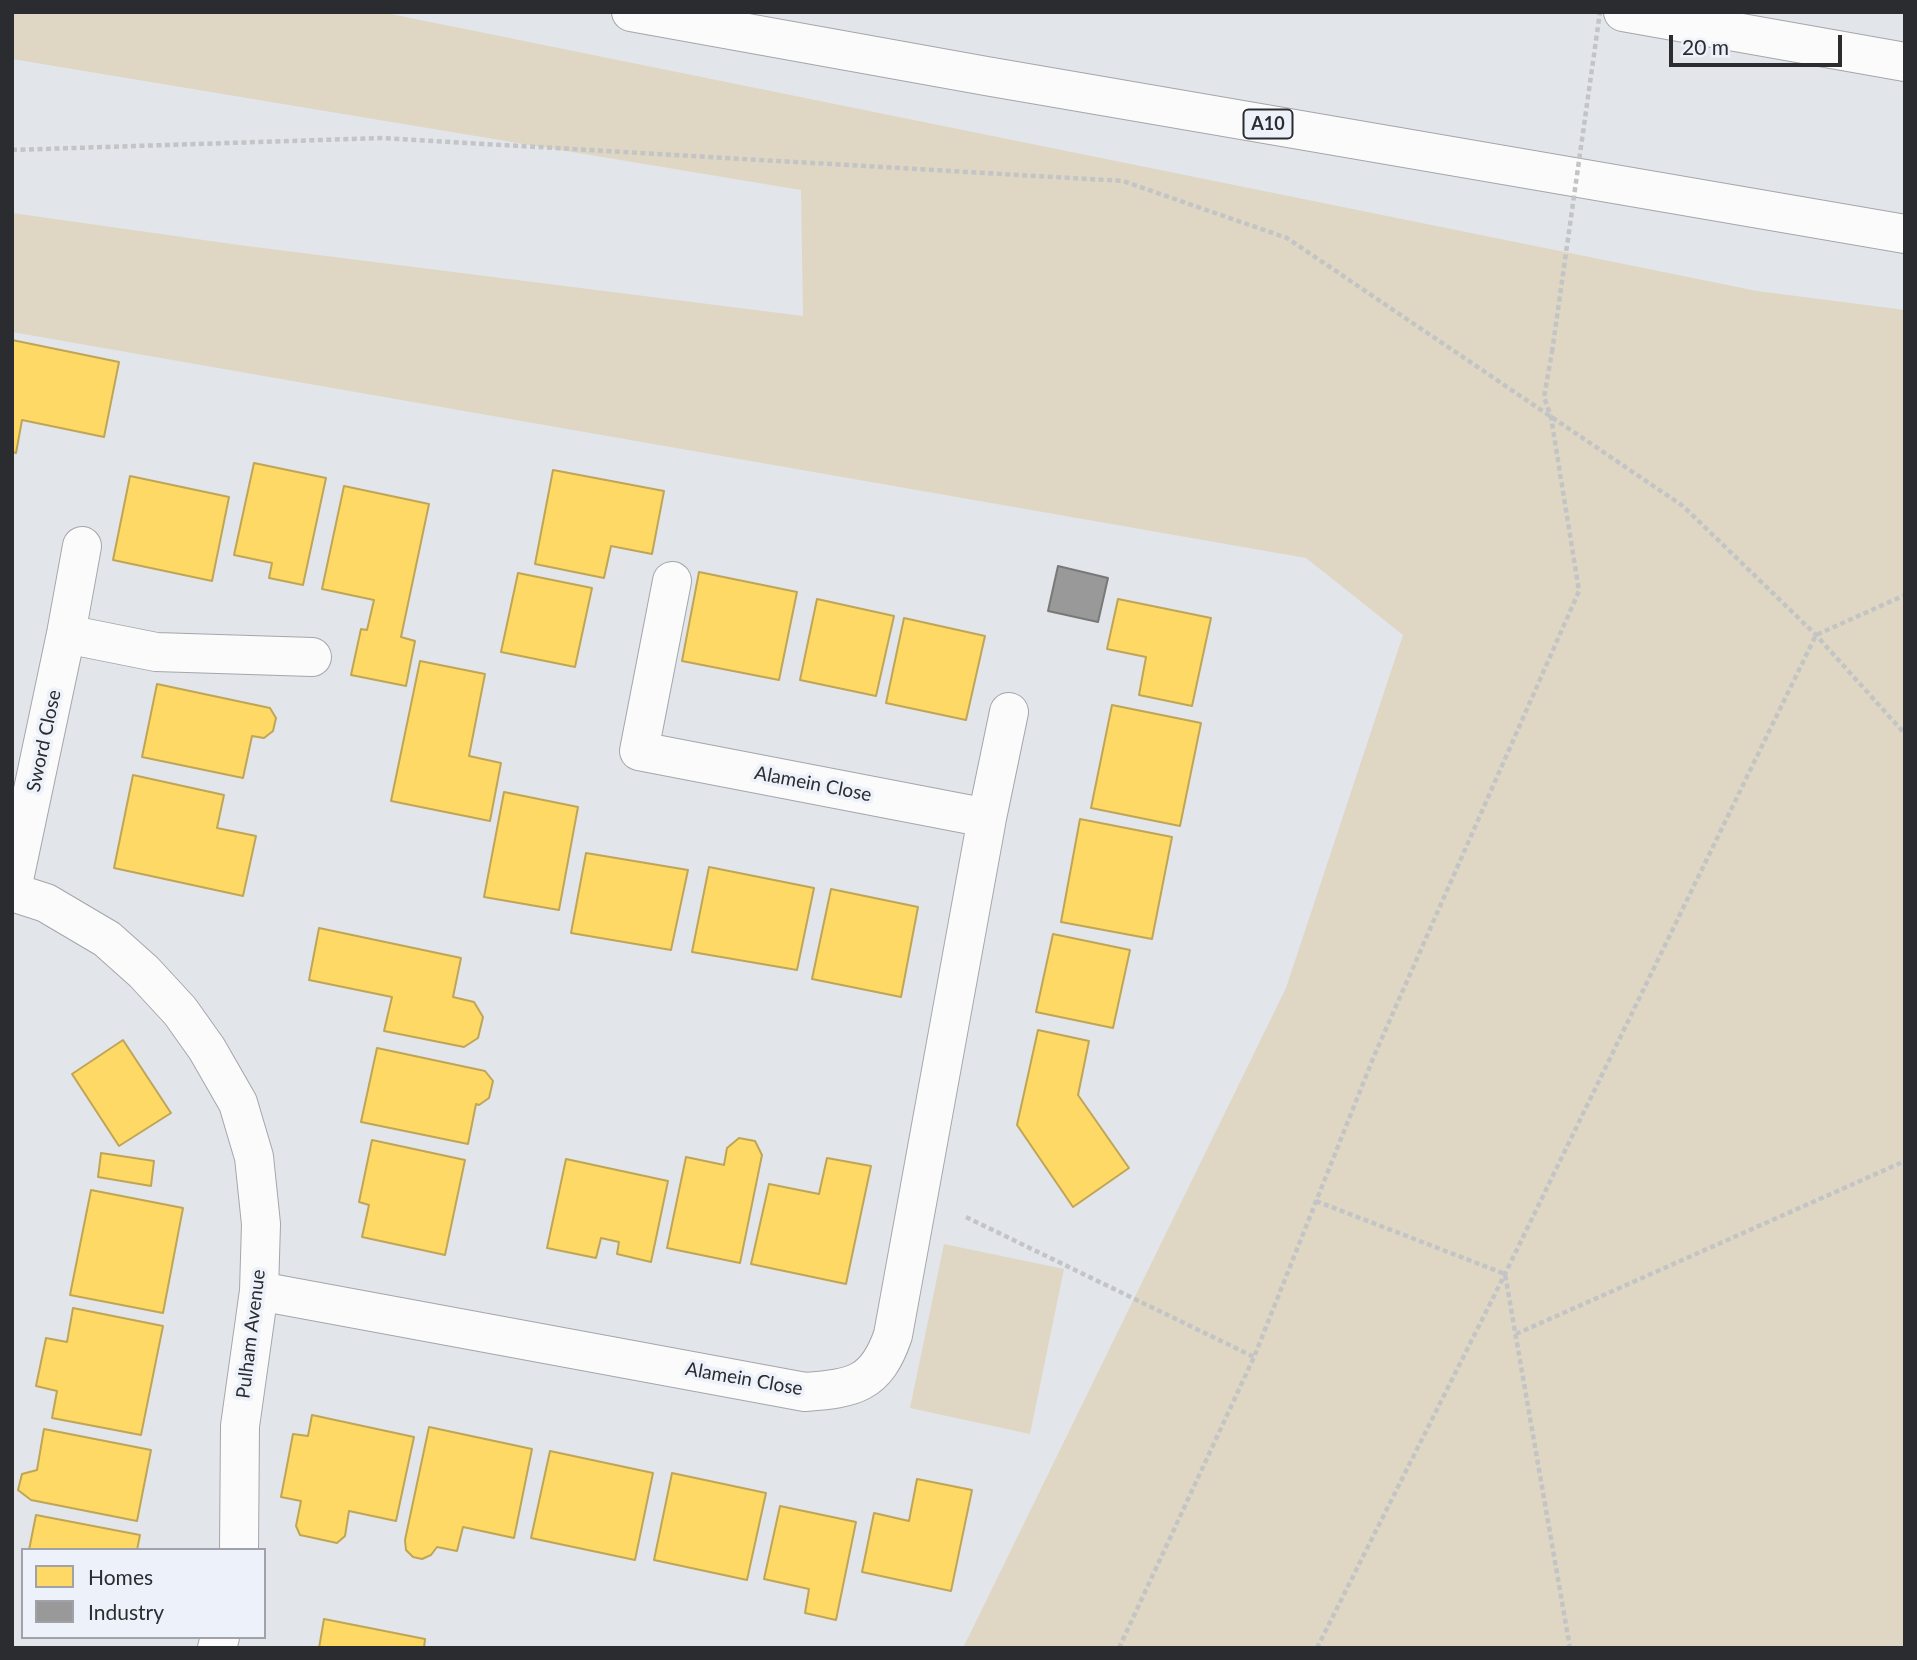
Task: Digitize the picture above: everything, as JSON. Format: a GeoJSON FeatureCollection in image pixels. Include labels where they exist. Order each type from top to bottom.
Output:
{"type":"FeatureCollection","features":[{"type":"Feature","properties":{"kind":"main road","name":"A10"},"geometry":{"type":"LineString","coordinates":[[631,12],[986,76],[1905,234]]}},
{"type":"Feature","properties":{"kind":"main road"},"geometry":{"type":"LineString","coordinates":[[1623,12],[1905,62]]}},
{"type":"Feature","properties":{"kind":"main road","name":"Sword Close"},"geometry":{"type":"LineString","coordinates":[[12,891],[82,547]]}},
{"type":"Feature","properties":{"kind":"main road","name":"Alamein Close"},"geometry":{"type":"LineString","coordinates":[[672,581],[639,751],[987,818]]}},
{"type":"Feature","properties":{"kind":"main road"},"geometry":{"type":"LineString","coordinates":[[66,634],[156,652],[312,657]]}},
{"type":"Feature","properties":{"kind":"main road","name":"Alamein Close"},"geometry":{"type":"LineString","coordinates":[[260,1291],[806,1392],[854,1385],[878,1368],[893,1335],[987,818],[1009,712]]}},
{"type":"Feature","properties":{"kind":"main road","name":"Pulham Avenue"},"geometry":{"type":"LineString","coordinates":[[12,891],[46,902],[107,939],[144,972],[180,1011],[207,1049],[238,1103],[254,1157],[261,1224],[260,1291],[240,1426],[239,1548]]}},
{"type":"Feature","properties":{"kind":"path"},"geometry":{"type":"LineString","coordinates":[[1119,1648],[1254,1357],[1374,1056],[1579,592],[1550,417],[1544,397],[1600,12]]}},
{"type":"Feature","properties":{"kind":"path"},"geometry":{"type":"LineString","coordinates":[[12,150],[382,138],[1124,181],[1287,238],[1683,506],[1816,635],[1905,734]]}},
{"type":"Feature","properties":{"kind":"path"},"geometry":{"type":"LineString","coordinates":[[1317,1648],[1505,1274],[1816,635],[1905,595]]}},
{"type":"Feature","properties":{"kind":"path"},"geometry":{"type":"LineString","coordinates":[[1516,1334],[1905,1161]]}},
{"type":"Feature","properties":{"kind":"path"},"geometry":{"type":"LineString","coordinates":[[1316,1201],[1505,1274]]}},
{"type":"Feature","properties":{"kind":"path"},"geometry":{"type":"LineString","coordinates":[[917,1206],[970,1218],[1254,1357]]}},
{"type":"Feature","properties":{"kind":"path"},"geometry":{"type":"LineString","coordinates":[[1505,1274],[1570,1648]]}},
{"type":"Feature","properties":{"kind":"shaded area"},"geometry":{"type":"Polygon","coordinates":[[[12,12],[381,12],[1757,291],[1905,310],[1905,1648],[963,1648],[1286,988],[1403,635],[1306,558],[12,332],[12,213],[239,245],[803,316],[801,190],[12,59],[12,12]]]}},
{"type":"Feature","properties":{"kind":"shaded area"},"geometry":{"type":"Polygon","coordinates":[[[944,1244],[1064,1269],[1030,1434],[910,1408],[944,1244]]]}},
{"type":"Feature","properties":{"kind":"building: Homes"},"geometry":{"type":"Polygon","coordinates":[[[12,340],[119,362],[104,437],[22,420],[16,453],[12,452],[12,340]]]}},
{"type":"Feature","properties":{"kind":"building: Homes"},"geometry":{"type":"Polygon","coordinates":[[[254,463],[326,478],[303,585],[269,578],[272,563],[234,555],[254,463]]]}},
{"type":"Feature","properties":{"kind":"building: Homes"},"geometry":{"type":"Polygon","coordinates":[[[553,470],[664,491],[652,554],[611,546],[604,578],[535,564],[553,470]]]}},
{"type":"Feature","properties":{"kind":"building: Homes"},"geometry":{"type":"Polygon","coordinates":[[[130,476],[229,497],[212,581],[113,560],[130,476]]]}},
{"type":"Feature","properties":{"kind":"building: Homes"},"geometry":{"type":"Polygon","coordinates":[[[344,486],[429,504],[401,637],[415,641],[406,686],[351,675],[361,629],[367,630],[374,600],[322,589],[344,486]]]}},
{"type":"Feature","properties":{"kind":"building: Homes"},"geometry":{"type":"Polygon","coordinates":[[[699,572],[797,592],[779,680],[682,661],[699,572]]]}},
{"type":"Feature","properties":{"kind":"building: Homes"},"geometry":{"type":"Polygon","coordinates":[[[518,573],[592,588],[575,667],[501,652],[518,573]]]}},
{"type":"Feature","properties":{"kind":"building: Homes"},"geometry":{"type":"Polygon","coordinates":[[[817,599],[894,616],[876,696],[800,680],[817,599]]]}},
{"type":"Feature","properties":{"kind":"building: Homes"},"geometry":{"type":"Polygon","coordinates":[[[1118,599],[1211,618],[1192,706],[1139,695],[1146,657],[1107,649],[1118,599]]]}},
{"type":"Feature","properties":{"kind":"building: Homes"},"geometry":{"type":"Polygon","coordinates":[[[904,618],[985,636],[966,720],[886,703],[904,618]]]}},
{"type":"Feature","properties":{"kind":"building: Homes"},"geometry":{"type":"Polygon","coordinates":[[[420,661],[485,674],[469,756],[501,763],[490,821],[391,801],[420,661]]]}},
{"type":"Feature","properties":{"kind":"building: Homes"},"geometry":{"type":"Polygon","coordinates":[[[157,684],[270,708],[276,718],[273,731],[264,738],[252,736],[243,778],[142,757],[157,684]]]}},
{"type":"Feature","properties":{"kind":"building: Homes"},"geometry":{"type":"Polygon","coordinates":[[[1112,705],[1201,723],[1180,826],[1091,808],[1112,705]]]}},
{"type":"Feature","properties":{"kind":"building: Homes"},"geometry":{"type":"Polygon","coordinates":[[[133,775],[224,795],[217,828],[256,836],[243,896],[114,868],[133,775]]]}},
{"type":"Feature","properties":{"kind":"building: Homes"},"geometry":{"type":"Polygon","coordinates":[[[504,792],[578,807],[559,910],[484,897],[504,792]]]}},
{"type":"Feature","properties":{"kind":"building: Homes"},"geometry":{"type":"Polygon","coordinates":[[[1080,819],[1172,837],[1152,939],[1061,922],[1080,819]]]}},
{"type":"Feature","properties":{"kind":"building: Homes"},"geometry":{"type":"Polygon","coordinates":[[[586,853],[688,870],[671,950],[571,933],[586,853]]]}},
{"type":"Feature","properties":{"kind":"building: Homes"},"geometry":{"type":"Polygon","coordinates":[[[709,867],[814,888],[797,970],[692,952],[709,867]]]}},
{"type":"Feature","properties":{"kind":"building: Homes"},"geometry":{"type":"Polygon","coordinates":[[[831,889],[918,907],[901,997],[812,979],[831,889]]]}},
{"type":"Feature","properties":{"kind":"building: Homes"},"geometry":{"type":"Polygon","coordinates":[[[319,928],[461,958],[453,997],[474,1002],[483,1017],[478,1038],[464,1047],[384,1031],[392,997],[309,980],[319,928]]]}},
{"type":"Feature","properties":{"kind":"building: Homes"},"geometry":{"type":"Polygon","coordinates":[[[1053,934],[1130,950],[1113,1028],[1036,1012],[1053,934]]]}},
{"type":"Feature","properties":{"kind":"building: Homes"},"geometry":{"type":"Polygon","coordinates":[[[1038,1030],[1089,1041],[1078,1095],[1129,1168],[1073,1207],[1017,1125],[1038,1030]]]}},
{"type":"Feature","properties":{"kind":"building: Homes"},"geometry":{"type":"Polygon","coordinates":[[[123,1040],[171,1113],[119,1146],[72,1074],[123,1040]]]}},
{"type":"Feature","properties":{"kind":"building: Homes"},"geometry":{"type":"Polygon","coordinates":[[[377,1048],[485,1071],[493,1081],[489,1098],[479,1105],[476,1104],[468,1144],[361,1122],[377,1048]]]}},
{"type":"Feature","properties":{"kind":"building: Homes"},"geometry":{"type":"Polygon","coordinates":[[[739,1138],[755,1141],[762,1155],[740,1263],[667,1248],[686,1157],[724,1165],[727,1148],[739,1138]]]}},
{"type":"Feature","properties":{"kind":"building: Homes"},"geometry":{"type":"Polygon","coordinates":[[[372,1140],[465,1160],[445,1255],[362,1237],[369,1205],[359,1202],[372,1140]]]}},
{"type":"Feature","properties":{"kind":"building: Homes"},"geometry":{"type":"Polygon","coordinates":[[[101,1153],[154,1161],[151,1186],[98,1177],[101,1153]]]}},
{"type":"Feature","properties":{"kind":"building: Homes"},"geometry":{"type":"Polygon","coordinates":[[[827,1158],[871,1166],[846,1284],[751,1264],[769,1184],[819,1194],[827,1158]]]}},
{"type":"Feature","properties":{"kind":"building: Homes"},"geometry":{"type":"Polygon","coordinates":[[[566,1159],[668,1181],[651,1262],[617,1254],[619,1242],[601,1238],[596,1258],[547,1248],[566,1159]]]}},
{"type":"Feature","properties":{"kind":"building: Homes"},"geometry":{"type":"Polygon","coordinates":[[[91,1190],[183,1208],[163,1313],[70,1295],[91,1190]]]}},
{"type":"Feature","properties":{"kind":"building: Homes"},"geometry":{"type":"Polygon","coordinates":[[[73,1308],[163,1326],[141,1435],[52,1418],[57,1391],[36,1386],[46,1338],[67,1342],[73,1308]]]}},
{"type":"Feature","properties":{"kind":"building: Homes"},"geometry":{"type":"Polygon","coordinates":[[[312,1415],[414,1437],[396,1521],[349,1511],[345,1536],[337,1543],[300,1535],[296,1526],[301,1501],[281,1497],[293,1434],[308,1436],[312,1415]]]}},
{"type":"Feature","properties":{"kind":"building: Homes"},"geometry":{"type":"Polygon","coordinates":[[[429,1427],[532,1449],[514,1538],[463,1527],[457,1551],[437,1547],[431,1555],[422,1559],[413,1557],[406,1550],[405,1540],[429,1427]]]}},
{"type":"Feature","properties":{"kind":"building: Homes"},"geometry":{"type":"Polygon","coordinates":[[[44,1429],[151,1450],[137,1521],[31,1500],[18,1490],[22,1474],[37,1470],[44,1429]]]}},
{"type":"Feature","properties":{"kind":"building: Homes"},"geometry":{"type":"Polygon","coordinates":[[[550,1451],[653,1473],[635,1560],[531,1538],[550,1451]]]}},
{"type":"Feature","properties":{"kind":"building: Homes"},"geometry":{"type":"Polygon","coordinates":[[[672,1473],[766,1493],[747,1580],[654,1560],[672,1473]]]}},
{"type":"Feature","properties":{"kind":"building: Homes"},"geometry":{"type":"Polygon","coordinates":[[[917,1479],[972,1490],[951,1591],[862,1572],[874,1513],[909,1521],[917,1479]]]}},
{"type":"Feature","properties":{"kind":"building: Homes"},"geometry":{"type":"Polygon","coordinates":[[[780,1506],[856,1522],[836,1620],[805,1613],[809,1589],[764,1579],[780,1506]]]}},
{"type":"Feature","properties":{"kind":"building: Homes"},"geometry":{"type":"Polygon","coordinates":[[[36,1515],[140,1535],[137,1548],[29,1548],[36,1515]]]}},
{"type":"Feature","properties":{"kind":"building: Homes"},"geometry":{"type":"Polygon","coordinates":[[[324,1619],[425,1639],[424,1648],[319,1648],[324,1619]]]}},
{"type":"Feature","properties":{"kind":"building: Industry"},"geometry":{"type":"Polygon","coordinates":[[[1058,566],[1108,578],[1098,622],[1048,611],[1058,566]]]}}]}
